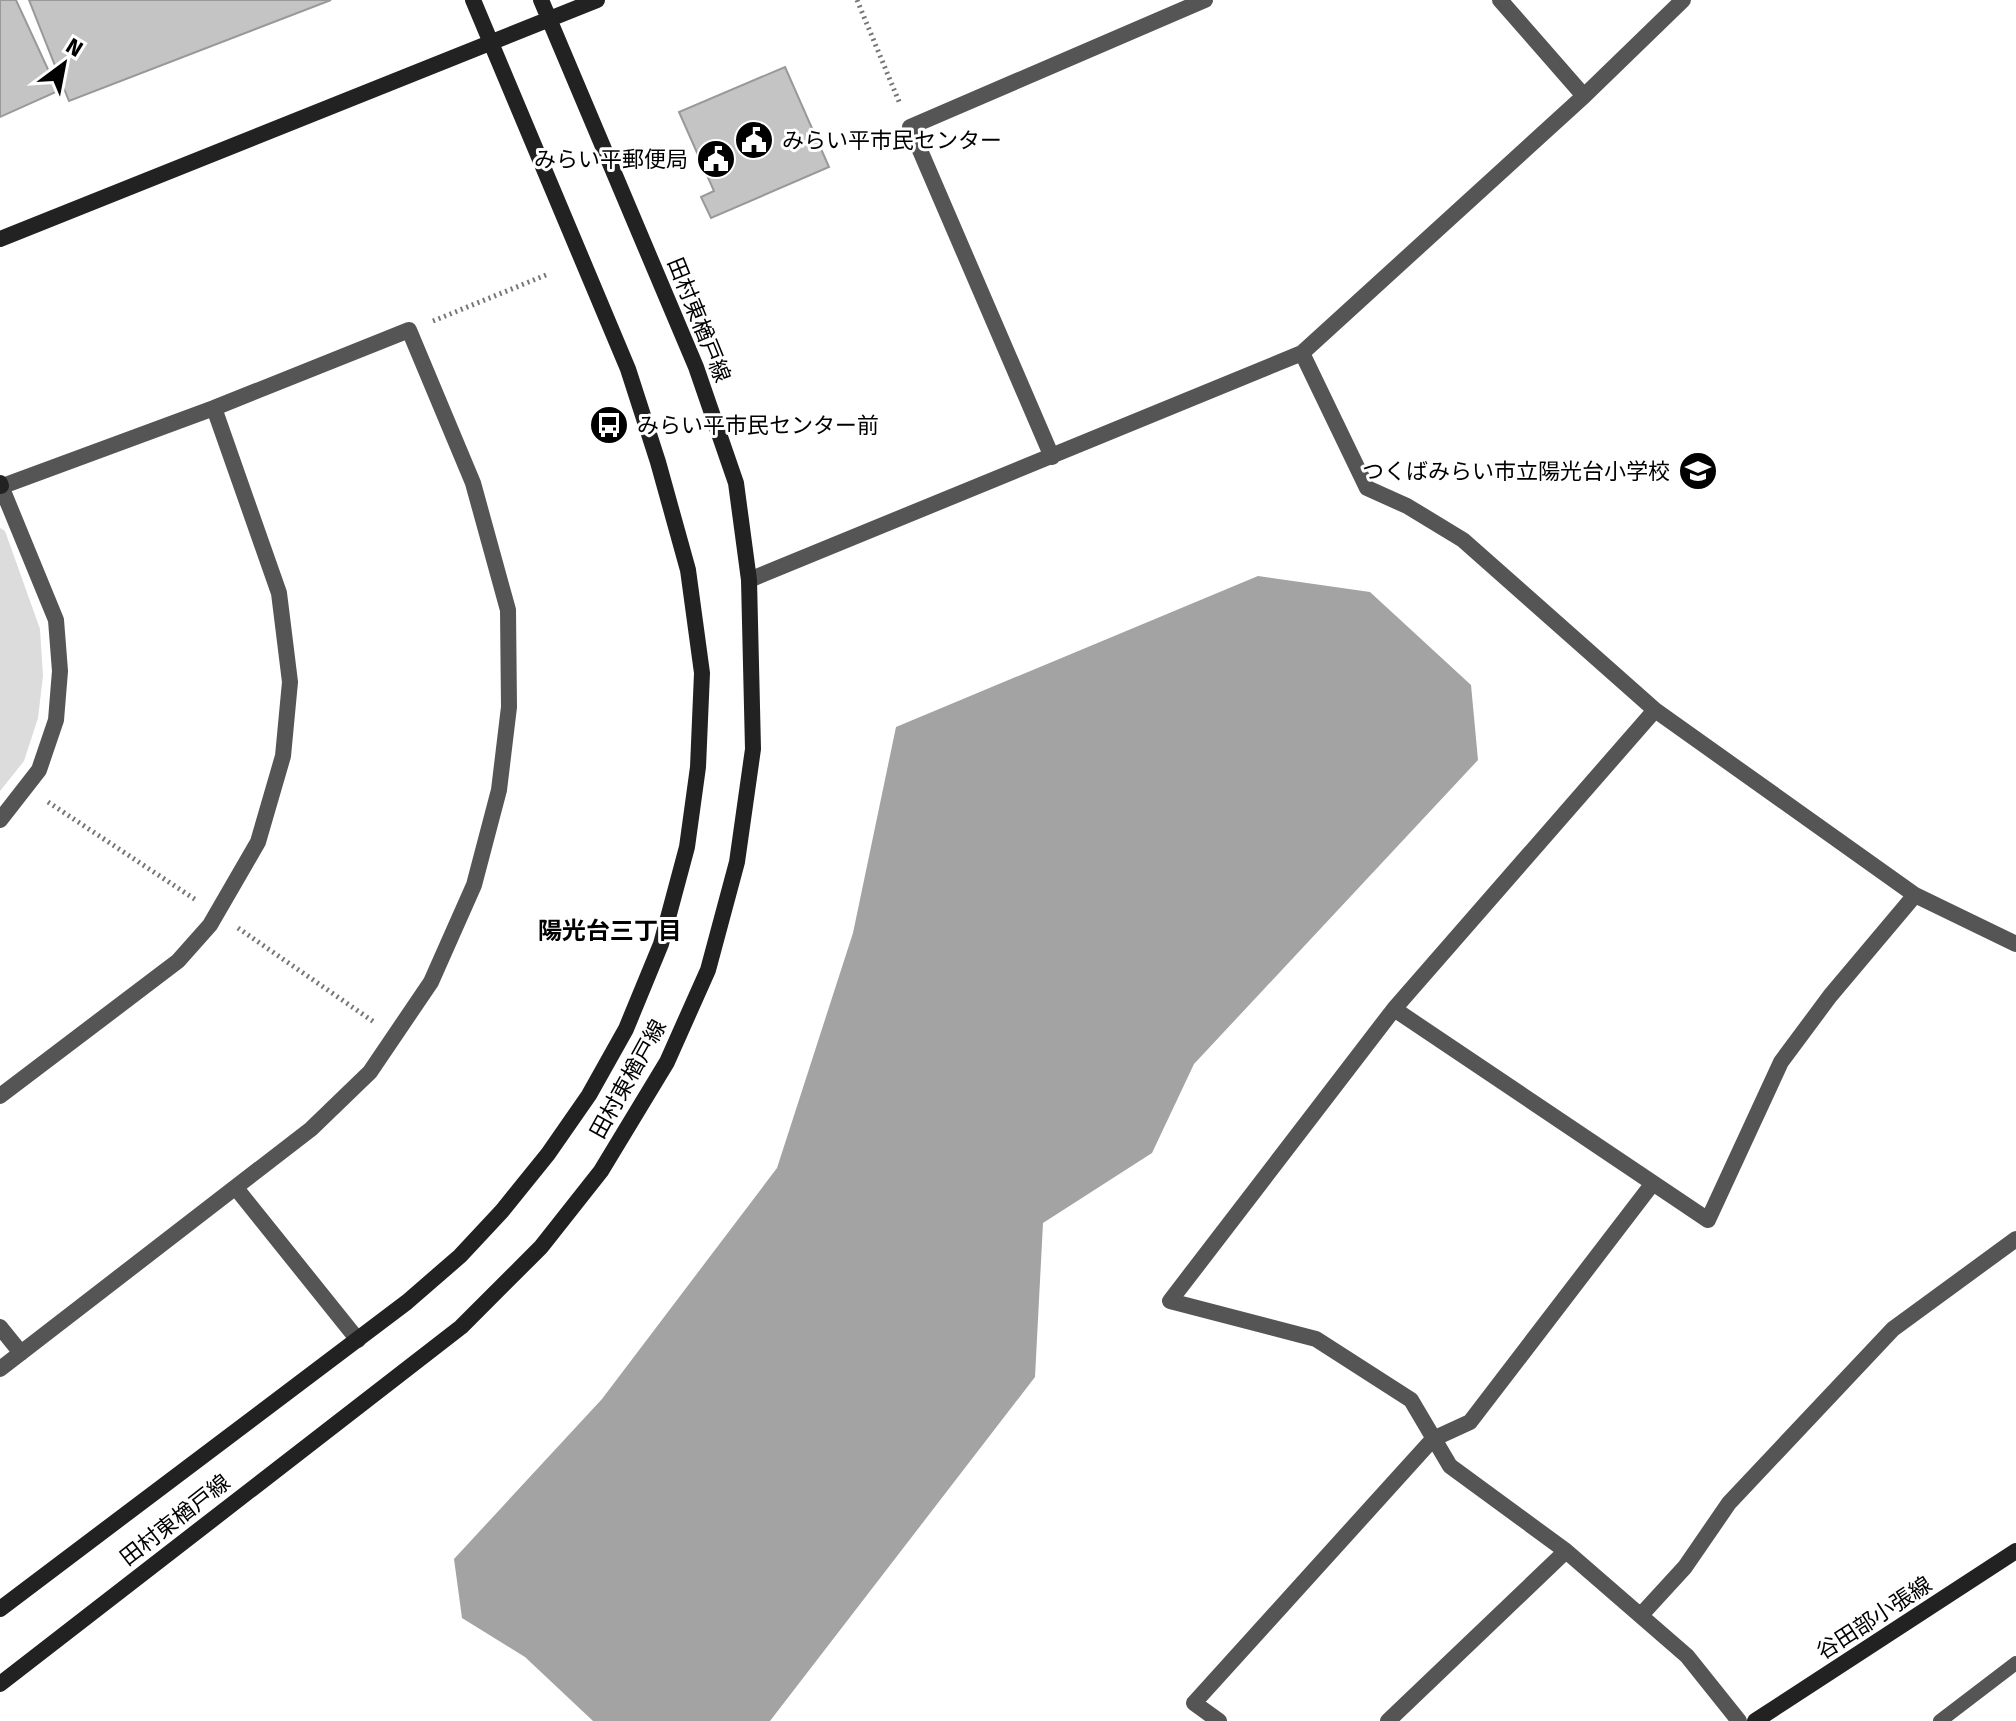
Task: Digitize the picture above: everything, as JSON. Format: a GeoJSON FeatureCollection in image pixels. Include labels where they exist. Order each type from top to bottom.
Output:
{"type":"FeatureCollection","features":[{"type":"Feature","properties":{"kind":"street","name":"田村東楢戸線"},"geometry":{"type":"LineString","coordinates":[[0,1609],[358,1340],[460,1256],[530,1177],[589,1095],[626,1029],[661,944],[687,847],[698,767],[702,673],[688,570],[628,369],[473,0]]}},
{"type":"Feature","properties":{"kind":"street","name":"田村東楢戸線"},"geometry":{"type":"LineString","coordinates":[[0,1684],[461,1327],[541,1247],[601,1171],[667,1062],[708,970],[737,862],[753,749],[749,580],[736,483],[696,367],[541,0]]}},
{"type":"Feature","properties":{"kind":"street"},"geometry":{"type":"LineString","coordinates":[[0,239],[597,0]]}},
{"type":"Feature","properties":{"kind":"street"},"geometry":{"type":"LineString","coordinates":[[1052,457],[910,127],[1205,0]]}},
{"type":"Feature","properties":{"kind":"street"},"geometry":{"type":"LineString","coordinates":[[1500,0],[1584,96]]}},
{"type":"Feature","properties":{"kind":"street"},"geometry":{"type":"LineString","coordinates":[[749,580],[1302,353],[1584,96],[1683,0]]}},
{"type":"Feature","properties":{"kind":"street"},"geometry":{"type":"LineString","coordinates":[[0,820],[39,770],[56,720],[60,671],[56,620],[0,485],[214,408],[409,330],[473,483],[508,610],[509,707],[499,790],[474,885],[431,982],[370,1072],[311,1129],[0,1369]]}},
{"type":"Feature","properties":{"kind":"street"},"geometry":{"type":"LineString","coordinates":[[1302,353],[1367,488],[1407,506],[1463,540],[1655,710],[1915,895],[2016,944]]}},
{"type":"Feature","properties":{"kind":"street"},"geometry":{"type":"LineString","coordinates":[[0,1096],[178,961],[210,925],[258,842],[283,756],[290,682],[279,593],[214,408]]}},
{"type":"Feature","properties":{"kind":"street"},"geometry":{"type":"LineString","coordinates":[[1655,710],[1394,1009],[1170,1301],[1316,1339],[1411,1400],[1450,1466],[1566,1551],[1641,1615],[1687,1656],[1739,1721]]}},
{"type":"Feature","properties":{"kind":"street"},"geometry":{"type":"LineString","coordinates":[[1394,1009],[1708,1220],[1781,1062],[1830,996],[1915,895]]}},
{"type":"Feature","properties":{"kind":"street"},"geometry":{"type":"LineString","coordinates":[[1219,1721],[1194,1703],[1433,1439],[1470,1422],[1653,1183]]}},
{"type":"Feature","properties":{"kind":"street"},"geometry":{"type":"LineString","coordinates":[[236,1188],[358,1340]]}},
{"type":"Feature","properties":{"kind":"street"},"geometry":{"type":"LineString","coordinates":[[1641,1615],[1685,1567],[1729,1503],[1893,1329],[2016,1239]]}},
{"type":"Feature","properties":{"kind":"street"},"geometry":{"type":"LineString","coordinates":[[0,1327],[21,1353]]}},
{"type":"Feature","properties":{"kind":"street"},"geometry":{"type":"LineString","coordinates":[[1388,1721],[1566,1551]]}},
{"type":"Feature","properties":{"kind":"street","name":"谷田部小張線"},"geometry":{"type":"LineString","coordinates":[[1755,1721],[2016,1551]]}},
{"type":"Feature","properties":{"kind":"lane"},"geometry":{"type":"LineString","coordinates":[[1940,1721],[2016,1663]]}},
{"type":"Feature","properties":{"kind":"path"},"geometry":{"type":"LineString","coordinates":[[857,0],[910,127]]}},
{"type":"Feature","properties":{"kind":"path"},"geometry":{"type":"LineString","coordinates":[[409,330],[546,275]]}},
{"type":"Feature","properties":{"kind":"shaded area"},"geometry":{"type":"Polygon","coordinates":[[[0,528],[5,531],[40,629],[43,676],[38,718],[24,761],[0,791],[0,528]]]}},
{"type":"Feature","properties":{"kind":"shaded area"},"geometry":{"type":"Polygon","coordinates":[[[1258,576],[1370,592],[1471,685],[1478,760],[1194,1064],[1152,1153],[1043,1223],[1035,1377],[770,1721],[593,1721],[525,1657],[462,1618],[454,1559],[602,1399],[777,1168],[853,933],[896,727],[1258,576]]]}},
{"type":"Feature","properties":{"kind":"building"},"geometry":{"type":"Polygon","coordinates":[[[0,0],[16,0],[58,91],[0,117],[0,0]]]}},
{"type":"Feature","properties":{"kind":"building"},"geometry":{"type":"Polygon","coordinates":[[[29,0],[331,0],[69,101],[29,0]]]}},
{"type":"Feature","properties":{"kind":"building","name":"みらい平市民センター"},"geometry":{"type":"Polygon","coordinates":[[[785,67],[829,167],[711,218],[701,197],[714,191],[679,112],[785,67]]]}},
{"type":"Feature","properties":{"kind":"place","name":"みらい平市民センター"},"geometry":{"type":"Point","coordinates":[754,140]}},
{"type":"Feature","properties":{"kind":"place","name":"みらい平郵便局"},"geometry":{"type":"Point","coordinates":[716,159]}},
{"type":"Feature","properties":{"kind":"place","name":"みらい平市民センター前"},"geometry":{"type":"Point","coordinates":[609,425]}},
{"type":"Feature","properties":{"kind":"place","name":"つくばみらい市立陽光台小学校"},"geometry":{"type":"Point","coordinates":[1698,471]}},
{"type":"Feature","properties":{"kind":"district","name":"陽光台三丁目"},"geometry":{"type":"Point","coordinates":[610,931]}}]}
